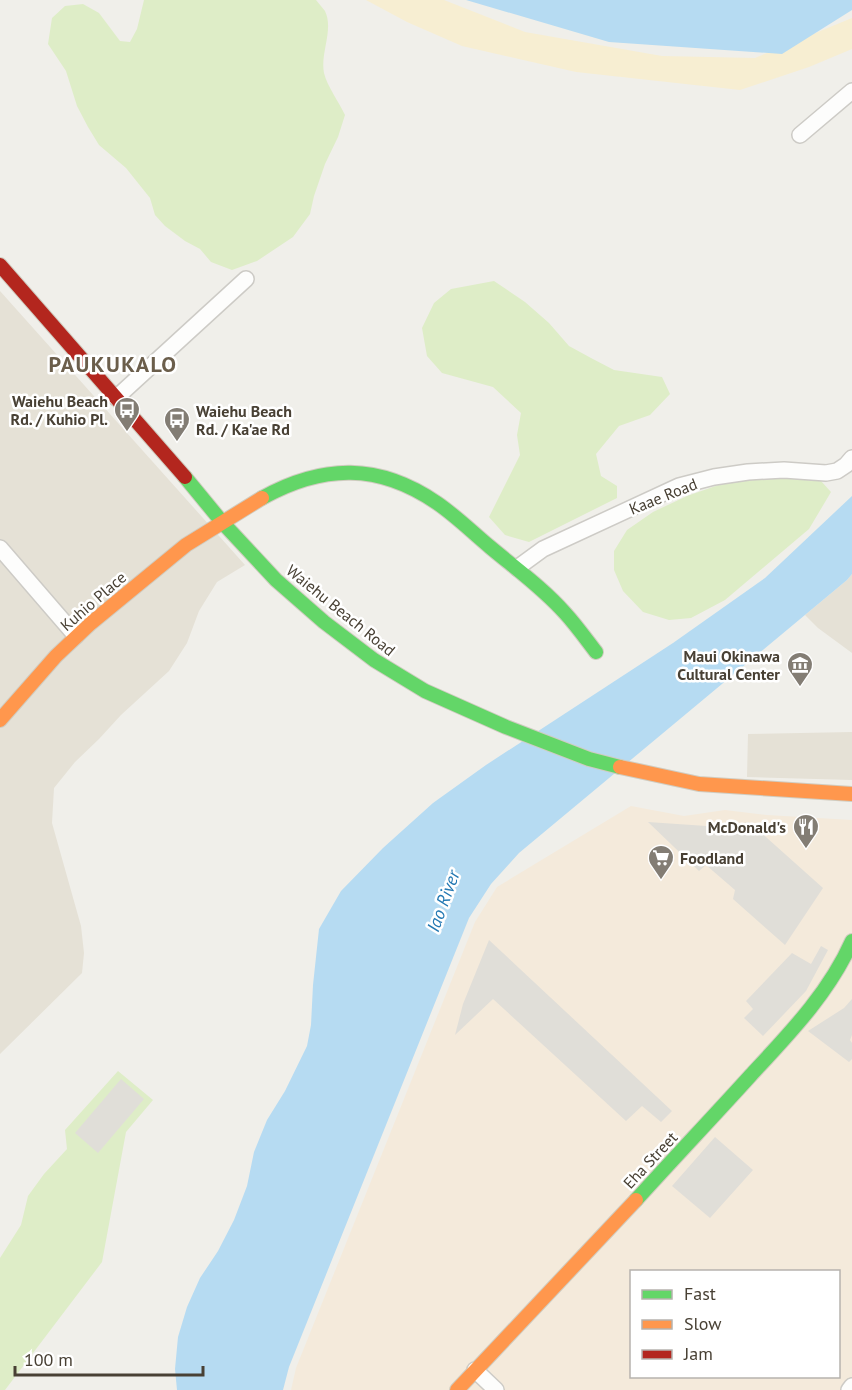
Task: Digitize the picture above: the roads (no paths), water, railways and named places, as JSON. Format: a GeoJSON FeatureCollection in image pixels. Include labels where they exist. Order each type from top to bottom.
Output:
{"type":"FeatureCollection","features":[{"type":"Feature","properties":{"kind":"street"},"geometry":{"type":"LineString","coordinates":[[800,135],[852,91]]}},
{"type":"Feature","properties":{"kind":"street","name":"Waiehu Beach Road"},"geometry":{"type":"LineString","coordinates":[[0,266],[222,522],[276,580],[374,660],[425,691],[506,727],[589,759],[699,784],[852,794]]}},
{"type":"Feature","properties":{"kind":"street"},"geometry":{"type":"LineString","coordinates":[[116,398],[246,279]]}},
{"type":"Feature","properties":{"kind":"street","name":"Kaae Road"},"geometry":{"type":"LineString","coordinates":[[517,568],[543,549],[679,486],[714,477],[748,472],[784,470],[826,473],[837,471],[852,458]]}},
{"type":"Feature","properties":{"kind":"street"},"geometry":{"type":"LineString","coordinates":[[222,522],[277,489],[310,477],[344,472],[395,480],[441,505],[517,568],[565,613],[596,652]]}},
{"type":"Feature","properties":{"kind":"street","name":"Kuhio Place"},"geometry":{"type":"LineString","coordinates":[[0,720],[76,636],[172,556],[222,522]]}},
{"type":"Feature","properties":{"kind":"street"},"geometry":{"type":"LineString","coordinates":[[0,548],[76,636]]}},
{"type":"Feature","properties":{"kind":"street","name":"Eha Street"},"geometry":{"type":"LineString","coordinates":[[457,1390],[708,1122],[822,996],[835,978],[852,942]]}},
{"type":"Feature","properties":{"kind":"street"},"geometry":{"type":"LineString","coordinates":[[475,1370],[496,1390]]}},
{"type":"Feature","properties":{"kind":"street"},"geometry":{"type":"LineString","coordinates":[[849,1390],[852,1386]]}},
{"type":"Feature","properties":{"kind":"water"},"geometry":{"type":"Polygon","coordinates":[[[466,0],[852,0],[852,10],[782,54],[609,42],[466,0]]]}},
{"type":"Feature","properties":{"kind":"water","name":"Iao River"},"geometry":{"type":"Polygon","coordinates":[[[852,496],[852,574],[847,580],[519,853],[491,884],[469,918],[289,1367],[283,1390],[177,1390],[175,1369],[178,1337],[187,1307],[200,1278],[218,1251],[234,1220],[247,1186],[254,1152],[267,1120],[285,1091],[307,1046],[311,1025],[319,929],[341,891],[383,848],[433,803],[486,765],[673,643],[765,578],[852,496]]]}},
{"type":"Feature","properties":{"kind":"place","name":"Waiehu Beach Rd. / Kuhio Pl."},"geometry":{"type":"Point","coordinates":[127,433]}},
{"type":"Feature","properties":{"kind":"place","name":"Waiehu Beach Rd. / Ka'ae Rd"},"geometry":{"type":"Point","coordinates":[177,443]}},
{"type":"Feature","properties":{"kind":"place","name":"Maui Okinawa Cultural Center"},"geometry":{"type":"Point","coordinates":[800,688]}},
{"type":"Feature","properties":{"kind":"place","name":"McDonald's"},"geometry":{"type":"Point","coordinates":[806,850]}},
{"type":"Feature","properties":{"kind":"place","name":"Foodland"},"geometry":{"type":"Point","coordinates":[661,881]}},
{"type":"Feature","properties":{"kind":"district","name":"PAUKUKALO"},"geometry":{"type":"Point","coordinates":[113,364]}}]}
